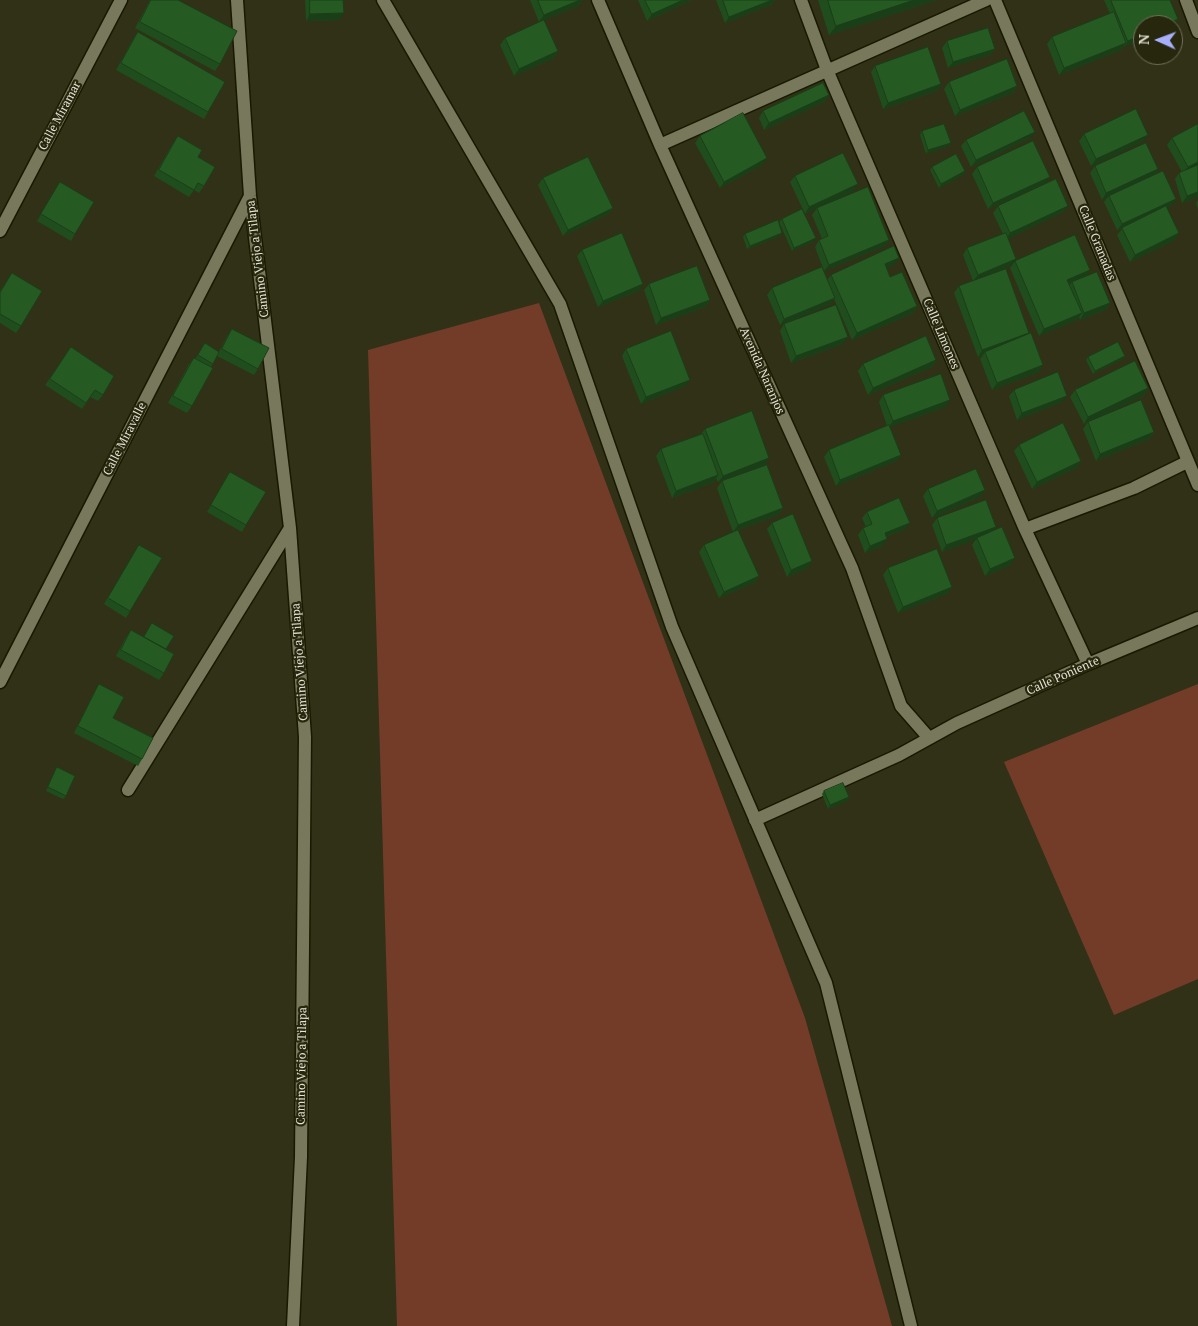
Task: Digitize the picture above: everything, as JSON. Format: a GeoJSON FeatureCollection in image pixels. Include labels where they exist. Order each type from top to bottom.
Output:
{"type":"FeatureCollection","features":[{"type":"Feature","properties":{"kind":"street","name":"Calle Miramar"},"geometry":{"type":"LineString","coordinates":[[0,231],[121,0]]}},
{"type":"Feature","properties":{"kind":"street","name":"Camino Viejo a Tilapa"},"geometry":{"type":"LineString","coordinates":[[236,0],[250,196],[290,528],[305,737],[301,1157],[294,1326]]}},
{"type":"Feature","properties":{"kind":"street"},"geometry":{"type":"LineString","coordinates":[[383,0],[560,304],[672,627],[826,983],[911,1326]]}},
{"type":"Feature","properties":{"kind":"street","name":"Avenida Naranjos"},"geometry":{"type":"LineString","coordinates":[[598,0],[660,145],[852,568],[901,706],[929,738]]}},
{"type":"Feature","properties":{"kind":"street","name":"Calle Limones"},"geometry":{"type":"LineString","coordinates":[[801,0],[827,70],[1025,529],[1088,664]]}},
{"type":"Feature","properties":{"kind":"street"},"geometry":{"type":"LineString","coordinates":[[660,145],[986,0]]}},
{"type":"Feature","properties":{"kind":"street","name":"Calle Granadas"},"geometry":{"type":"LineString","coordinates":[[996,0],[1198,485]]}},
{"type":"Feature","properties":{"kind":"street"},"geometry":{"type":"LineString","coordinates":[[1186,0],[1198,32]]}},
{"type":"Feature","properties":{"kind":"street","name":"Calle Miravalle"},"geometry":{"type":"LineString","coordinates":[[0,682],[250,196]]}},
{"type":"Feature","properties":{"kind":"street"},"geometry":{"type":"LineString","coordinates":[[1025,529],[1134,488],[1187,462]]}},
{"type":"Feature","properties":{"kind":"street"},"geometry":{"type":"LineString","coordinates":[[128,790],[290,528]]}},
{"type":"Feature","properties":{"kind":"street","name":"Calle Poniente"},"geometry":{"type":"LineString","coordinates":[[756,820],[899,755],[956,723],[1088,664],[1198,618]]}},
{"type":"Feature","properties":{"kind":"shaded area"},"geometry":{"type":"Polygon","coordinates":[[[539,303],[805,1018],[892,1326],[397,1326],[368,350],[539,303]]]}},
{"type":"Feature","properties":{"kind":"shaded area"},"geometry":{"type":"Polygon","coordinates":[[[1198,684],[1198,979],[1114,1015],[1004,762],[1198,684]]]}},
{"type":"Feature","properties":{"kind":"building"},"geometry":{"type":"Polygon","coordinates":[[[151,0],[178,0],[237,31],[220,64],[140,22],[151,0]]]}},
{"type":"Feature","properties":{"kind":"building"},"geometry":{"type":"Polygon","coordinates":[[[310,0],[343,0],[344,13],[310,14],[310,0]]]}},
{"type":"Feature","properties":{"kind":"building"},"geometry":{"type":"Polygon","coordinates":[[[538,0],[580,0],[544,15],[538,0]]]}},
{"type":"Feature","properties":{"kind":"building"},"geometry":{"type":"Polygon","coordinates":[[[645,0],[683,0],[652,14],[645,0]]]}},
{"type":"Feature","properties":{"kind":"building"},"geometry":{"type":"Polygon","coordinates":[[[723,0],[772,0],[729,17],[723,0]]]}},
{"type":"Feature","properties":{"kind":"building"},"geometry":{"type":"Polygon","coordinates":[[[828,0],[914,0],[836,26],[828,0]]]}},
{"type":"Feature","properties":{"kind":"building"},"geometry":{"type":"Polygon","coordinates":[[[1111,0],[1170,0],[1176,15],[1133,15],[1133,39],[1128,41],[1111,0]]]}},
{"type":"Feature","properties":{"kind":"building"},"geometry":{"type":"Polygon","coordinates":[[[1114,12],[1126,43],[1064,68],[1052,37],[1114,12]]]}},
{"type":"Feature","properties":{"kind":"building"},"geometry":{"type":"Polygon","coordinates":[[[544,20],[558,51],[519,69],[505,38],[544,20]]]}},
{"type":"Feature","properties":{"kind":"building"},"geometry":{"type":"Polygon","coordinates":[[[988,28],[995,49],[953,62],[947,41],[988,28]]]}},
{"type":"Feature","properties":{"kind":"building"},"geometry":{"type":"Polygon","coordinates":[[[138,32],[225,82],[208,112],[121,63],[138,32]]]}},
{"type":"Feature","properties":{"kind":"building"},"geometry":{"type":"Polygon","coordinates":[[[928,47],[941,84],[888,103],[875,66],[928,47]]]}},
{"type":"Feature","properties":{"kind":"building"},"geometry":{"type":"Polygon","coordinates":[[[1007,59],[1017,86],[960,110],[949,82],[1007,59]]]}},
{"type":"Feature","properties":{"kind":"building"},"geometry":{"type":"Polygon","coordinates":[[[823,83],[829,95],[769,123],[763,111],[823,83]]]}},
{"type":"Feature","properties":{"kind":"building"},"geometry":{"type":"Polygon","coordinates":[[[1136,109],[1148,135],[1096,159],[1084,134],[1136,109]]]}},
{"type":"Feature","properties":{"kind":"building"},"geometry":{"type":"Polygon","coordinates":[[[1024,111],[1035,132],[976,160],[966,140],[1024,111]]]}},
{"type":"Feature","properties":{"kind":"building"},"geometry":{"type":"Polygon","coordinates":[[[743,113],[767,158],[724,182],[700,136],[743,113]]]}},
{"type":"Feature","properties":{"kind":"building"},"geometry":{"type":"Polygon","coordinates":[[[944,124],[951,143],[928,150],[922,131],[944,124]]]}},
{"type":"Feature","properties":{"kind":"building"},"geometry":{"type":"Polygon","coordinates":[[[1198,124],[1198,162],[1188,167],[1172,138],[1198,124]]]}},
{"type":"Feature","properties":{"kind":"building"},"geometry":{"type":"Polygon","coordinates":[[[178,136],[202,150],[198,157],[215,167],[204,186],[198,183],[194,190],[159,170],[178,136]]]}},
{"type":"Feature","properties":{"kind":"building"},"geometry":{"type":"Polygon","coordinates":[[[1033,141],[1050,177],[993,203],[977,167],[1033,141]]]}},
{"type":"Feature","properties":{"kind":"building"},"geometry":{"type":"Polygon","coordinates":[[[1146,143],[1158,169],[1106,193],[1095,166],[1146,143]]]}},
{"type":"Feature","properties":{"kind":"building"},"geometry":{"type":"Polygon","coordinates":[[[843,153],[858,184],[809,207],[795,176],[843,153]]]}},
{"type":"Feature","properties":{"kind":"building"},"geometry":{"type":"Polygon","coordinates":[[[956,154],[965,171],[941,184],[932,167],[956,154]]]}},
{"type":"Feature","properties":{"kind":"building"},"geometry":{"type":"Polygon","coordinates":[[[588,157],[613,208],[568,230],[543,178],[588,157]]]}},
{"type":"Feature","properties":{"kind":"building"},"geometry":{"type":"Polygon","coordinates":[[[1198,165],[1198,192],[1187,196],[1179,173],[1198,165]]]}},
{"type":"Feature","properties":{"kind":"building"},"geometry":{"type":"Polygon","coordinates":[[[1163,171],[1176,199],[1122,224],[1109,196],[1163,171]]]}},
{"type":"Feature","properties":{"kind":"building"},"geometry":{"type":"Polygon","coordinates":[[[1056,179],[1068,206],[1010,233],[998,206],[1056,179]]]}},
{"type":"Feature","properties":{"kind":"building"},"geometry":{"type":"Polygon","coordinates":[[[60,182],[94,202],[75,234],[41,214],[60,182]]]}},
{"type":"Feature","properties":{"kind":"building"},"geometry":{"type":"Polygon","coordinates":[[[868,187],[889,240],[829,265],[819,240],[828,236],[817,208],[868,187]]]}},
{"type":"Feature","properties":{"kind":"building"},"geometry":{"type":"Polygon","coordinates":[[[1166,206],[1179,233],[1135,255],[1122,228],[1166,206]]]}},
{"type":"Feature","properties":{"kind":"building"},"geometry":{"type":"Polygon","coordinates":[[[802,209],[816,238],[794,248],[782,219],[802,209]]]}},
{"type":"Feature","properties":{"kind":"building"},"geometry":{"type":"Polygon","coordinates":[[[778,220],[782,233],[750,246],[745,234],[778,220]]]}},
{"type":"Feature","properties":{"kind":"building"},"geometry":{"type":"Polygon","coordinates":[[[622,233],[643,284],[603,301],[582,250],[622,233]]]}},
{"type":"Feature","properties":{"kind":"building"},"geometry":{"type":"Polygon","coordinates":[[[1006,233],[1016,259],[978,275],[967,248],[1006,233]]]}},
{"type":"Feature","properties":{"kind":"building"},"geometry":{"type":"Polygon","coordinates":[[[1075,235],[1090,270],[1067,280],[1082,313],[1044,329],[1015,261],[1075,235]]]}},
{"type":"Feature","properties":{"kind":"building"},"geometry":{"type":"Polygon","coordinates":[[[894,246],[899,258],[885,264],[890,277],[902,272],[917,306],[857,333],[831,275],[894,246]]]}},
{"type":"Feature","properties":{"kind":"building"},"geometry":{"type":"Polygon","coordinates":[[[697,266],[710,300],[661,318],[649,284],[697,266]]]}},
{"type":"Feature","properties":{"kind":"building"},"geometry":{"type":"Polygon","coordinates":[[[822,267],[835,298],[784,319],[772,288],[822,267]]]}},
{"type":"Feature","properties":{"kind":"building"},"geometry":{"type":"Polygon","coordinates":[[[1006,269],[1029,333],[982,350],[959,286],[1006,269]]]}},
{"type":"Feature","properties":{"kind":"building"},"geometry":{"type":"Polygon","coordinates":[[[1097,272],[1110,303],[1084,313],[1072,282],[1097,272]]]}},
{"type":"Feature","properties":{"kind":"building"},"geometry":{"type":"Polygon","coordinates":[[[12,273],[42,291],[21,326],[0,314],[0,293],[12,273]]]}},
{"type":"Feature","properties":{"kind":"building"},"geometry":{"type":"Polygon","coordinates":[[[836,305],[848,337],[796,356],[784,324],[836,305]]]}},
{"type":"Feature","properties":{"kind":"building"},"geometry":{"type":"Polygon","coordinates":[[[232,329],[269,348],[258,369],[222,349],[232,329]]]}},
{"type":"Feature","properties":{"kind":"building"},"geometry":{"type":"Polygon","coordinates":[[[671,331],[690,380],[646,397],[626,349],[671,331]]]}},
{"type":"Feature","properties":{"kind":"building"},"geometry":{"type":"Polygon","coordinates":[[[1031,333],[1043,365],[997,383],[985,352],[1031,333]]]}},
{"type":"Feature","properties":{"kind":"building"},"geometry":{"type":"Polygon","coordinates":[[[926,336],[936,360],[873,388],[863,364],[926,336]]]}},
{"type":"Feature","properties":{"kind":"building"},"geometry":{"type":"Polygon","coordinates":[[[1118,342],[1125,356],[1095,371],[1088,357],[1118,342]]]}},
{"type":"Feature","properties":{"kind":"building"},"geometry":{"type":"Polygon","coordinates":[[[205,343],[219,352],[213,364],[198,355],[205,343]]]}},
{"type":"Feature","properties":{"kind":"building"},"geometry":{"type":"Polygon","coordinates":[[[71,347],[114,376],[103,395],[95,390],[86,403],[50,379],[71,347]]]}},
{"type":"Feature","properties":{"kind":"building"},"geometry":{"type":"Polygon","coordinates":[[[194,358],[213,368],[192,406],[173,396],[194,358]]]}},
{"type":"Feature","properties":{"kind":"building"},"geometry":{"type":"Polygon","coordinates":[[[1135,361],[1148,388],[1088,417],[1075,390],[1135,361]]]}},
{"type":"Feature","properties":{"kind":"building"},"geometry":{"type":"Polygon","coordinates":[[[1058,372],[1067,396],[1022,413],[1014,390],[1058,372]]]}},
{"type":"Feature","properties":{"kind":"building"},"geometry":{"type":"Polygon","coordinates":[[[941,374],[950,400],[893,421],[883,395],[941,374]]]}},
{"type":"Feature","properties":{"kind":"building"},"geometry":{"type":"Polygon","coordinates":[[[1141,400],[1154,432],[1100,454],[1088,422],[1141,400]]]}},
{"type":"Feature","properties":{"kind":"building"},"geometry":{"type":"Polygon","coordinates":[[[752,411],[769,458],[723,476],[705,429],[752,411]]]}},
{"type":"Feature","properties":{"kind":"building"},"geometry":{"type":"Polygon","coordinates":[[[1063,423],[1081,461],[1037,482],[1019,445],[1063,423]]]}},
{"type":"Feature","properties":{"kind":"building"},"geometry":{"type":"Polygon","coordinates":[[[889,425],[901,455],[840,480],[829,450],[889,425]]]}},
{"type":"Feature","properties":{"kind":"building"},"geometry":{"type":"Polygon","coordinates":[[[703,434],[718,475],[676,491],[661,449],[703,434]]]}},
{"type":"Feature","properties":{"kind":"building"},"geometry":{"type":"Polygon","coordinates":[[[767,465],[783,508],[738,525],[722,481],[767,465]]]}},
{"type":"Feature","properties":{"kind":"building"},"geometry":{"type":"Polygon","coordinates":[[[976,469],[985,490],[937,511],[928,489],[976,469]]]}},
{"type":"Feature","properties":{"kind":"building"},"geometry":{"type":"Polygon","coordinates":[[[230,472],[266,492],[246,525],[211,505],[230,472]]]}},
{"type":"Feature","properties":{"kind":"building"},"geometry":{"type":"Polygon","coordinates":[[[899,498],[910,523],[885,533],[887,539],[870,546],[863,528],[872,524],[867,512],[899,498]]]}},
{"type":"Feature","properties":{"kind":"building"},"geometry":{"type":"Polygon","coordinates":[[[986,500],[996,527],[946,545],[937,518],[986,500]]]}},
{"type":"Feature","properties":{"kind":"building"},"geometry":{"type":"Polygon","coordinates":[[[793,514],[812,561],[791,570],[772,523],[793,514]]]}},
{"type":"Feature","properties":{"kind":"building"},"geometry":{"type":"Polygon","coordinates":[[[1002,527],[1015,558],[990,569],[977,538],[1002,527]]]}},
{"type":"Feature","properties":{"kind":"building"},"geometry":{"type":"Polygon","coordinates":[[[738,530],[759,576],[724,592],[704,545],[738,530]]]}},
{"type":"Feature","properties":{"kind":"building"},"geometry":{"type":"Polygon","coordinates":[[[139,545],[162,558],[130,611],[108,598],[139,545]]]}},
{"type":"Feature","properties":{"kind":"building"},"geometry":{"type":"Polygon","coordinates":[[[937,549],[952,587],[903,607],[888,568],[937,549]]]}},
{"type":"Feature","properties":{"kind":"building"},"geometry":{"type":"Polygon","coordinates":[[[152,623],[174,636],[166,649],[144,637],[152,623]]]}},
{"type":"Feature","properties":{"kind":"building"},"geometry":{"type":"Polygon","coordinates":[[[131,630],[174,654],[164,673],[121,650],[131,630]]]}},
{"type":"Feature","properties":{"kind":"building"},"geometry":{"type":"Polygon","coordinates":[[[99,684],[124,697],[113,718],[153,738],[142,759],[78,726],[99,684]]]}},
{"type":"Feature","properties":{"kind":"building"},"geometry":{"type":"Polygon","coordinates":[[[57,767],[75,776],[66,796],[48,787],[57,767]]]}},
{"type":"Feature","properties":{"kind":"building"},"geometry":{"type":"Polygon","coordinates":[[[843,783],[849,797],[830,805],[824,791],[843,783]]]}}]}
